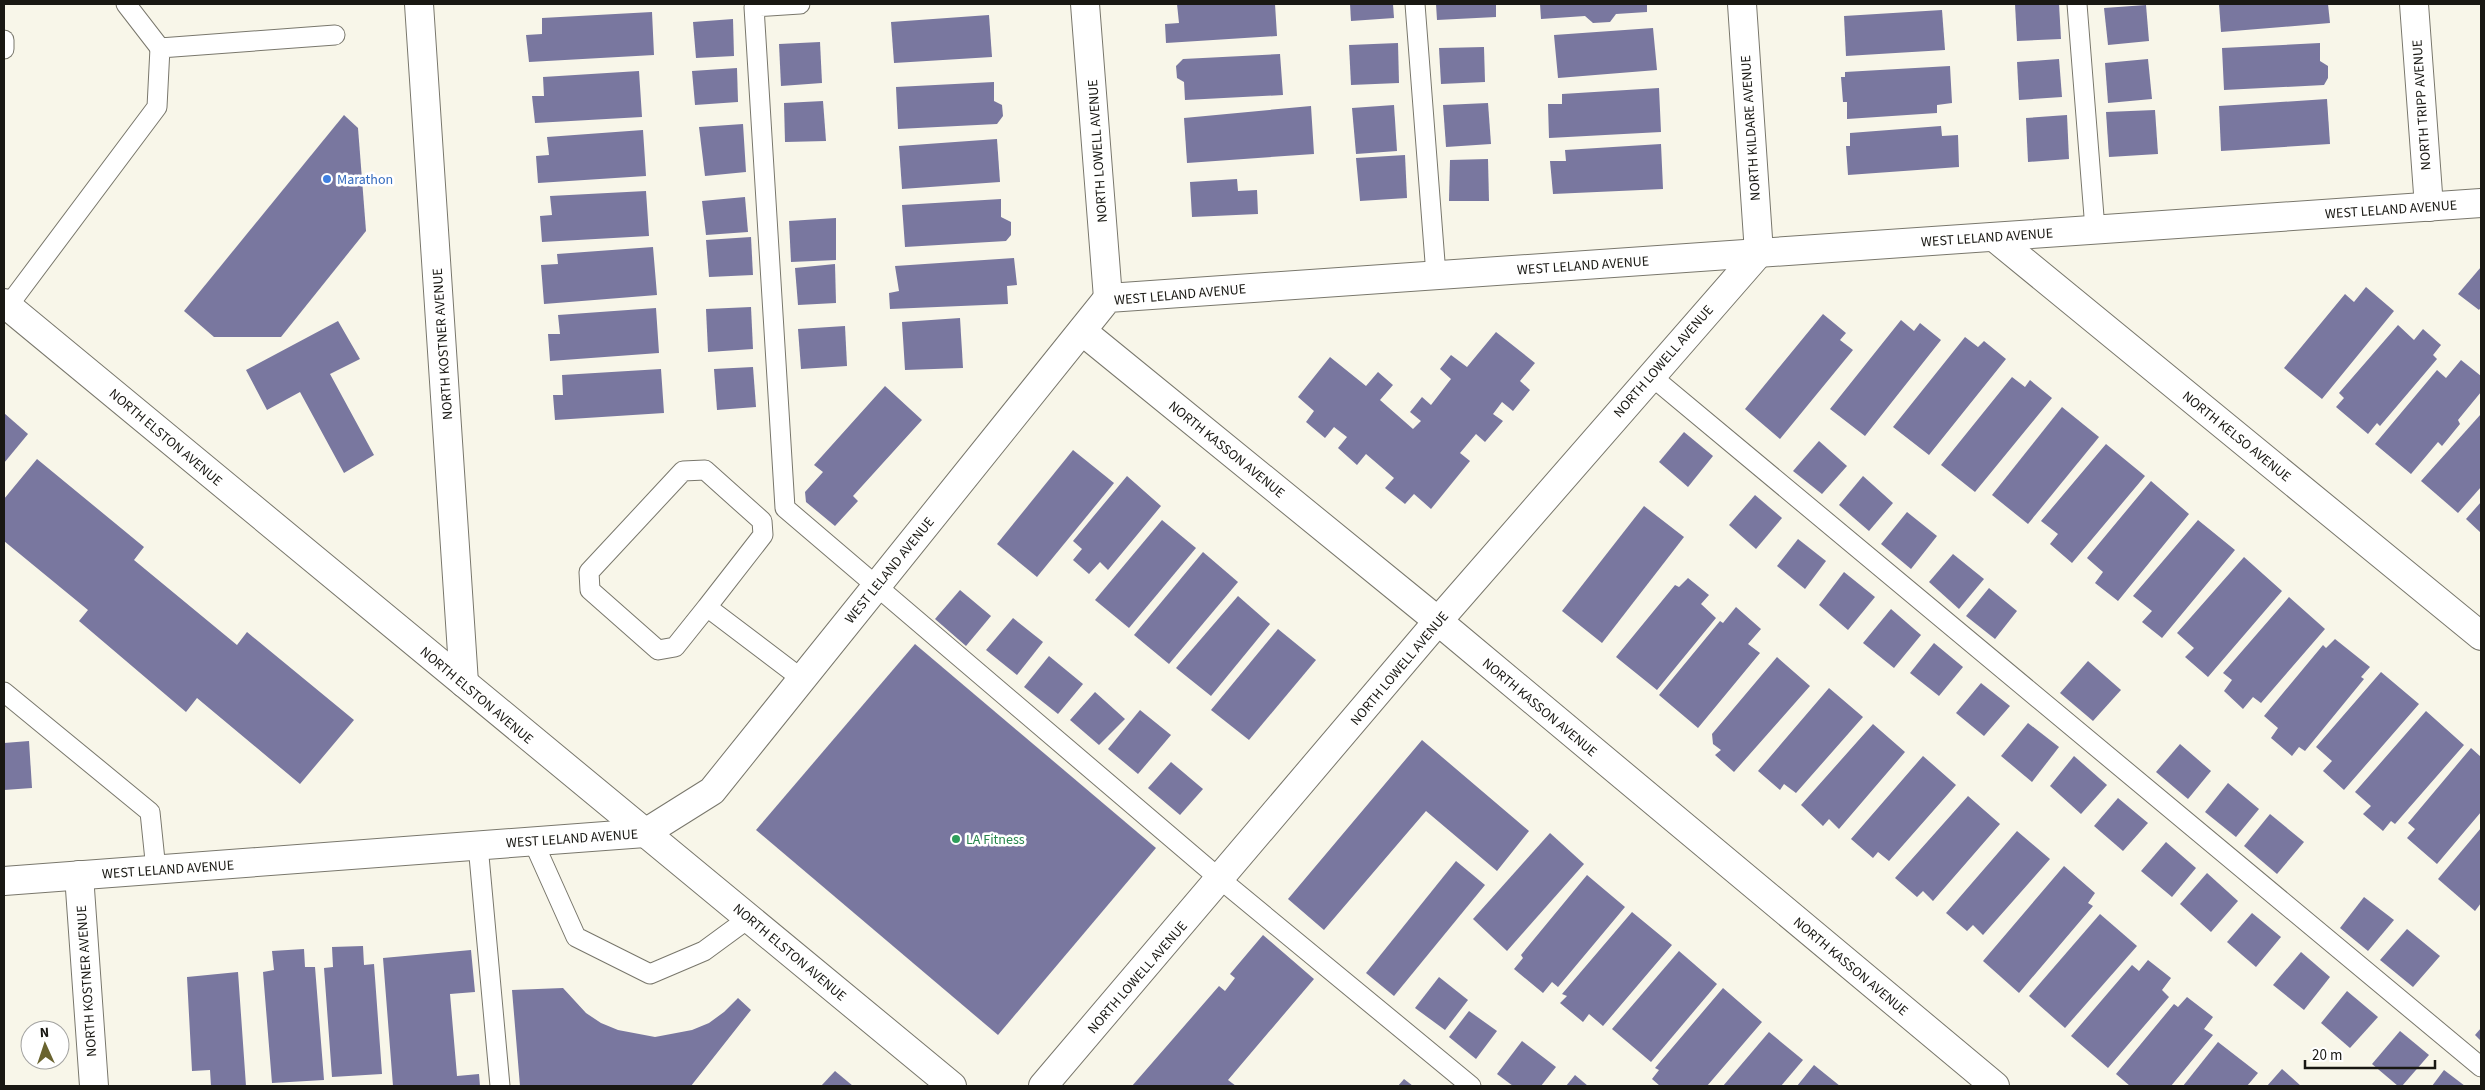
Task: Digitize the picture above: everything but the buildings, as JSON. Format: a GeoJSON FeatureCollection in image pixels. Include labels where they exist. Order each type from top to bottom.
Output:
{"type":"FeatureCollection","features":[{"type":"Feature","properties":{"kind":"street","name":"NORTH KOSTNER AVENUE"},"geometry":{"type":"LineString","coordinates":[[419,4],[464,684]]}},
{"type":"Feature","properties":{"kind":"street","name":"NORTH LOWELL AVENUE"},"geometry":{"type":"LineString","coordinates":[[1085,4],[1108,298]]}},
{"type":"Feature","properties":{"kind":"street","name":"NORTH KILDARE AVENUE"},"geometry":{"type":"LineString","coordinates":[[1742,4],[1759,253]]}},
{"type":"Feature","properties":{"kind":"street","name":"NORTH TRIPP AVENUE"},"geometry":{"type":"LineString","coordinates":[[2414,4],[2428,207]]}},
{"type":"Feature","properties":{"kind":"street","name":"WEST LELAND AVENUE"},"geometry":{"type":"LineString","coordinates":[[4,881],[645,833],[712,791],[1108,298],[2481,203]]}},
{"type":"Feature","properties":{"kind":"street","name":"NORTH KELSO AVENUE"},"geometry":{"type":"LineString","coordinates":[[1994,237],[2481,636]]}},
{"type":"Feature","properties":{"kind":"street","name":"NORTH LOWELL AVENUE"},"geometry":{"type":"LineString","coordinates":[[1042,1086],[1438,621],[1650,375],[1759,253]]}},
{"type":"Feature","properties":{"kind":"street","name":"NORTH ELSTON AVENUE"},"geometry":{"type":"LineString","coordinates":[[6,305],[952,1086]]}},
{"type":"Feature","properties":{"kind":"street","name":"NORTH KASSON AVENUE"},"geometry":{"type":"LineString","coordinates":[[1082,331],[1438,621],[1995,1086]]}},
{"type":"Feature","properties":{"kind":"street","name":"NORTH KOSTNER AVENUE"},"geometry":{"type":"LineString","coordinates":[[79,875],[94,1086]]}},
{"type":"Feature","properties":{"kind":"lane"},"geometry":{"type":"LineString","coordinates":[[6,305],[157,107],[160,48],[126,4]]}},
{"type":"Feature","properties":{"kind":"lane"},"geometry":{"type":"LineString","coordinates":[[800,4],[754,7],[785,508],[1220,879],[1471,1086]]}},
{"type":"Feature","properties":{"kind":"lane"},"geometry":{"type":"LineString","coordinates":[[1415,4],[1436,276]]}},
{"type":"Feature","properties":{"kind":"lane"},"geometry":{"type":"LineString","coordinates":[[2077,4],[2095,230]]}},
{"type":"Feature","properties":{"kind":"lane"},"geometry":{"type":"LineString","coordinates":[[160,48],[335,35]]}},
{"type":"Feature","properties":{"kind":"lane"},"geometry":{"type":"LineString","coordinates":[[4,40],[4,49]]}},
{"type":"Feature","properties":{"kind":"lane"},"geometry":{"type":"LineString","coordinates":[[1650,375],[2481,1067]]}},
{"type":"Feature","properties":{"kind":"lane"},"geometry":{"type":"LineString","coordinates":[[705,470],[762,522],[763,535],[706,607],[675,647],[658,650],[590,590],[590,572],[683,471],[705,470]]}},
{"type":"Feature","properties":{"kind":"lane"},"geometry":{"type":"LineString","coordinates":[[706,607],[802,679]]}},
{"type":"Feature","properties":{"kind":"lane"},"geometry":{"type":"LineString","coordinates":[[4,692],[150,812],[156,870]]}},
{"type":"Feature","properties":{"kind":"lane"},"geometry":{"type":"LineString","coordinates":[[533,841],[576,937],[650,974],[704,951],[749,918]]}},
{"type":"Feature","properties":{"kind":"lane"},"geometry":{"type":"LineString","coordinates":[[478,845],[500,1086]]}},
{"type":"Feature","properties":{"kind":"place","name":"Marathon"},"geometry":{"type":"Point","coordinates":[327,179]}},
{"type":"Feature","properties":{"kind":"place","name":"LA Fitness"},"geometry":{"type":"Point","coordinates":[956,839]}}]}
